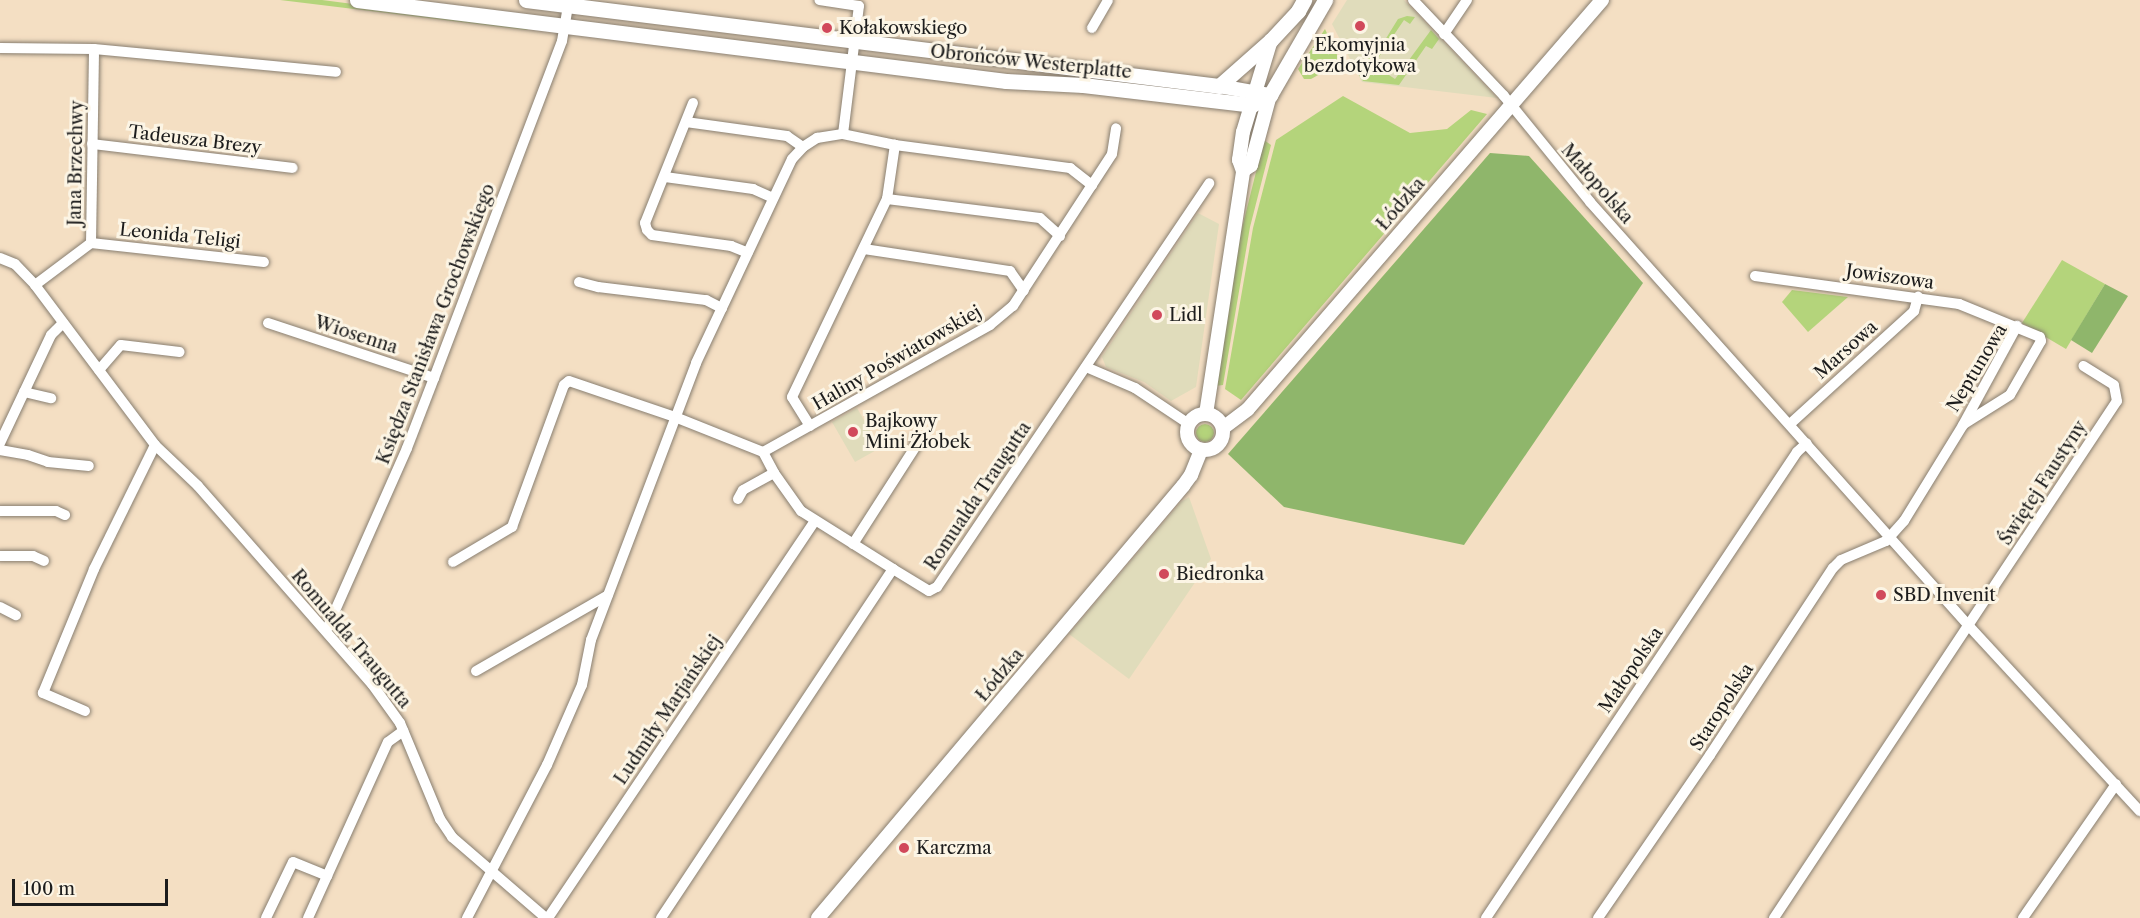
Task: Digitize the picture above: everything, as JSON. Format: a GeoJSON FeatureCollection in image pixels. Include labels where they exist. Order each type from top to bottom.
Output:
{"type":"FeatureCollection","features":[{"type":"Feature","properties":{"kind":"main road","name":"Obrońców Westerplatte"},"geometry":{"type":"LineString","coordinates":[[357,0],[1006,81],[1259,98]]}},
{"type":"Feature","properties":{"kind":"main road","name":"Obrońców Westerplatte"},"geometry":{"type":"LineString","coordinates":[[526,0],[568,3],[854,42],[1219,86]]}},
{"type":"Feature","properties":{"kind":"main road"},"geometry":{"type":"LineString","coordinates":[[1219,86],[1271,40],[1298,11],[1304,0]]}},
{"type":"Feature","properties":{"kind":"main road"},"geometry":{"type":"LineString","coordinates":[[1259,98],[1289,61],[1325,0]]}},
{"type":"Feature","properties":{"kind":"street"},"geometry":{"type":"LineString","coordinates":[[819,0],[861,3],[843,134]]}},
{"type":"Feature","properties":{"kind":"street"},"geometry":{"type":"LineString","coordinates":[[1092,28],[1108,0]]}},
{"type":"Feature","properties":{"kind":"street","name":"Małopolska"},"geometry":{"type":"LineString","coordinates":[[1413,0],[1511,104],[1590,202],[1891,536],[1969,626],[2140,812]]}},
{"type":"Feature","properties":{"kind":"street"},"geometry":{"type":"LineString","coordinates":[[1444,34],[1467,0]]}},
{"type":"Feature","properties":{"kind":"street","name":"Łódzka"},"geometry":{"type":"LineString","coordinates":[[1223,428],[1248,409],[1602,0]]}},
{"type":"Feature","properties":{"kind":"street","name":"Księdza Stanisława Grochowskiego"},"geometry":{"type":"LineString","coordinates":[[327,631],[407,448],[434,378],[566,25],[568,3]]}},
{"type":"Feature","properties":{"kind":"street"},"geometry":{"type":"LineString","coordinates":[[1243,171],[1251,165],[1259,98],[1271,40]]}},
{"type":"Feature","properties":{"kind":"street"},"geometry":{"type":"LineString","coordinates":[[0,48],[94,49],[336,72]]}},
{"type":"Feature","properties":{"kind":"street","name":"Jana Brzechwy"},"geometry":{"type":"LineString","coordinates":[[35,285],[91,243],[94,49]]}},
{"type":"Feature","properties":{"kind":"street","name":"Obrońców Westerplatte"},"geometry":{"type":"LineString","coordinates":[[1219,86],[1259,98]]}},
{"type":"Feature","properties":{"kind":"street"},"geometry":{"type":"LineString","coordinates":[[1206,414],[1243,171],[1239,160],[1243,132],[1259,98]]}},
{"type":"Feature","properties":{"kind":"street"},"geometry":{"type":"LineString","coordinates":[[693,103],[645,223],[647,230],[652,235],[731,246],[748,253]]}},
{"type":"Feature","properties":{"kind":"street"},"geometry":{"type":"LineString","coordinates":[[686,122],[787,136],[802,147]]}},
{"type":"Feature","properties":{"kind":"street","name":"Haliny Poświatowskiej"},"geometry":{"type":"LineString","coordinates":[[763,452],[990,325],[1012,306],[1112,154],[1116,128]]}},
{"type":"Feature","properties":{"kind":"street"},"geometry":{"type":"LineString","coordinates":[[467,918],[489,871],[547,765],[582,685],[591,640],[675,417],[773,198],[792,159],[802,147],[817,138],[843,134],[895,145],[1070,168],[1092,185]]}},
{"type":"Feature","properties":{"kind":"street","name":"Tadeusza Brezy"},"geometry":{"type":"LineString","coordinates":[[93,144],[293,168]]}},
{"type":"Feature","properties":{"kind":"street","name":"Haliny Poświatowskiej"},"geometry":{"type":"LineString","coordinates":[[810,426],[792,397],[887,199],[895,145]]}},
{"type":"Feature","properties":{"kind":"street"},"geometry":{"type":"LineString","coordinates":[[665,177],[753,189],[773,198]]}},
{"type":"Feature","properties":{"kind":"street","name":"Romualda Traugutta"},"geometry":{"type":"LineString","coordinates":[[893,568],[929,591],[937,587],[1209,183]]}},
{"type":"Feature","properties":{"kind":"street"},"geometry":{"type":"LineString","coordinates":[[887,199],[1040,218],[1060,236]]}},
{"type":"Feature","properties":{"kind":"street","name":"Leonida Teligi"},"geometry":{"type":"LineString","coordinates":[[91,243],[264,262]]}},
{"type":"Feature","properties":{"kind":"street"},"geometry":{"type":"LineString","coordinates":[[864,249],[1010,271],[1024,291]]}},
{"type":"Feature","properties":{"kind":"street","name":"Romualda Traugutta"},"geometry":{"type":"LineString","coordinates":[[0,258],[15,264],[35,285],[155,446],[198,486],[372,684],[403,731],[440,819],[452,837],[489,871],[547,918]]}},
{"type":"Feature","properties":{"kind":"street","name":"Jowiszowa"},"geometry":{"type":"LineString","coordinates":[[1755,276],[1959,304],[2017,326]]}},
{"type":"Feature","properties":{"kind":"street"},"geometry":{"type":"LineString","coordinates":[[579,282],[598,287],[706,300],[722,308]]}},
{"type":"Feature","properties":{"kind":"street","name":"Marsowa"},"geometry":{"type":"LineString","coordinates":[[1790,424],[1914,311],[1918,297]]}},
{"type":"Feature","properties":{"kind":"street"},"geometry":{"type":"LineString","coordinates":[[0,443],[51,335],[63,323]]}},
{"type":"Feature","properties":{"kind":"street","name":"Wiosenna"},"geometry":{"type":"LineString","coordinates":[[268,323],[434,378]]}},
{"type":"Feature","properties":{"kind":"street","name":"Neptunowa"},"geometry":{"type":"LineString","coordinates":[[1891,536],[1904,520],[1963,425],[2017,326],[2036,334],[2041,341],[2010,395],[1963,425]]}},
{"type":"Feature","properties":{"kind":"street"},"geometry":{"type":"LineString","coordinates":[[99,370],[121,345],[180,352]]}},
{"type":"Feature","properties":{"kind":"street","name":"Świętej Faustyny"},"geometry":{"type":"LineString","coordinates":[[1969,626],[2117,401],[2114,385],[2084,366]]}},
{"type":"Feature","properties":{"kind":"street"},"geometry":{"type":"LineString","coordinates":[[1086,367],[1136,388],[1188,424]]}},
{"type":"Feature","properties":{"kind":"street"},"geometry":{"type":"LineString","coordinates":[[453,562],[512,527],[564,385],[569,381],[675,417],[763,452],[774,473],[801,511],[893,568],[661,918]]}},
{"type":"Feature","properties":{"kind":"street"},"geometry":{"type":"LineString","coordinates":[[24,392],[51,398]]}},
{"type":"Feature","properties":{"kind":"street"},"geometry":{"type":"LineString","coordinates":[[1206,414],[1215,417],[1223,428],[1218,445],[1210,449],[1201,450],[1188,440],[1188,424],[1197,415],[1206,414]]}},
{"type":"Feature","properties":{"kind":"street"},"geometry":{"type":"LineString","coordinates":[[853,544],[916,446],[916,439]]}},
{"type":"Feature","properties":{"kind":"street","name":"Małopolska"},"geometry":{"type":"LineString","coordinates":[[1486,918],[1797,452],[1807,443]]}},
{"type":"Feature","properties":{"kind":"street"},"geometry":{"type":"LineString","coordinates":[[85,711],[43,693],[94,570],[155,446]]}},
{"type":"Feature","properties":{"kind":"street"},"geometry":{"type":"LineString","coordinates":[[0,450],[28,455],[48,462],[88,466]]}},
{"type":"Feature","properties":{"kind":"street","name":"Łódzka"},"geometry":{"type":"LineString","coordinates":[[818,918],[1183,486],[1191,475],[1201,450]]}},
{"type":"Feature","properties":{"kind":"street"},"geometry":{"type":"LineString","coordinates":[[738,499],[744,490],[774,473]]}},
{"type":"Feature","properties":{"kind":"street"},"geometry":{"type":"LineString","coordinates":[[0,511],[56,511],[65,515]]}},
{"type":"Feature","properties":{"kind":"street","name":"Ludmiły Marjańskiej"},"geometry":{"type":"LineString","coordinates":[[547,918],[815,520]]}},
{"type":"Feature","properties":{"kind":"street","name":"Staropolska"},"geometry":{"type":"LineString","coordinates":[[1598,918],[1710,755],[1833,568],[1841,560],[1880,544],[1891,536]]}},
{"type":"Feature","properties":{"kind":"street"},"geometry":{"type":"LineString","coordinates":[[0,556],[33,556],[44,561]]}},
{"type":"Feature","properties":{"kind":"street"},"geometry":{"type":"LineString","coordinates":[[476,671],[608,596]]}},
{"type":"Feature","properties":{"kind":"street"},"geometry":{"type":"LineString","coordinates":[[0,607],[16,615]]}},
{"type":"Feature","properties":{"kind":"street"},"geometry":{"type":"LineString","coordinates":[[1774,918],[1969,626]]}},
{"type":"Feature","properties":{"kind":"street"},"geometry":{"type":"LineString","coordinates":[[308,918],[388,742],[403,731]]}},
{"type":"Feature","properties":{"kind":"street"},"geometry":{"type":"LineString","coordinates":[[2023,918],[2116,784]]}},
{"type":"Feature","properties":{"kind":"street"},"geometry":{"type":"LineString","coordinates":[[266,918],[292,861],[327,876]]}},
{"type":"Feature","properties":{"kind":"shaded area"},"geometry":{"type":"Polygon","coordinates":[[[1347,0],[1404,0],[1497,98],[1362,82],[1332,24],[1347,0]]]}},
{"type":"Feature","properties":{"kind":"shaded area"},"geometry":{"type":"Polygon","coordinates":[[[1198,213],[1219,224],[1196,387],[1171,401],[1144,382],[1106,367],[1102,357],[1198,213]]]}},
{"type":"Feature","properties":{"kind":"shaded area"},"geometry":{"type":"Polygon","coordinates":[[[857,408],[880,448],[855,462],[832,422],[857,408]]]}},
{"type":"Feature","properties":{"kind":"shaded area"},"geometry":{"type":"Polygon","coordinates":[[[1189,497],[1211,559],[1129,679],[1069,634],[1181,502],[1189,497]]]}},
{"type":"Feature","properties":{"kind":"green space"},"geometry":{"type":"Polygon","coordinates":[[[280,0],[322,0],[531,27],[527,30],[280,0]]]}},
{"type":"Feature","properties":{"kind":"green space"},"geometry":{"type":"Polygon","coordinates":[[[1407,16],[1415,17],[1410,24],[1404,20],[1389,42],[1385,40],[1398,19],[1407,16]]]}},
{"type":"Feature","properties":{"kind":"green space"},"geometry":{"type":"Polygon","coordinates":[[[1325,29],[1339,59],[1338,64],[1311,79],[1304,79],[1298,69],[1325,29]]]}},
{"type":"Feature","properties":{"kind":"green space"},"geometry":{"type":"Polygon","coordinates":[[[1431,30],[1439,39],[1432,49],[1426,46],[1399,85],[1363,81],[1358,73],[1380,40],[1387,44],[1374,65],[1395,79],[1431,30]]]}},
{"type":"Feature","properties":{"kind":"green space"},"geometry":{"type":"Polygon","coordinates":[[[1343,96],[1410,133],[1447,129],[1471,110],[1487,114],[1241,400],[1225,389],[1253,228],[1276,140],[1343,96]]]}},
{"type":"Feature","properties":{"kind":"green space"},"geometry":{"type":"Polygon","coordinates":[[[1264,140],[1271,145],[1250,227],[1223,385],[1215,386],[1240,236],[1264,140]]]}},
{"type":"Feature","properties":{"kind":"green space"},"geometry":{"type":"Polygon","coordinates":[[[1490,153],[1529,156],[1643,283],[1464,545],[1284,507],[1228,454],[1490,153]]]}},
{"type":"Feature","properties":{"kind":"green space"},"geometry":{"type":"Polygon","coordinates":[[[2062,260],[2105,284],[2066,349],[2022,323],[2062,260]]]}},
{"type":"Feature","properties":{"kind":"green space"},"geometry":{"type":"Polygon","coordinates":[[[2105,284],[2128,296],[2092,353],[2071,340],[2105,284]]]}},
{"type":"Feature","properties":{"kind":"green space"},"geometry":{"type":"Polygon","coordinates":[[[1792,290],[1848,297],[1808,332],[1782,302],[1792,290]]]}},
{"type":"Feature","properties":{"kind":"green space"},"geometry":{"type":"Polygon","coordinates":[[[1205,424],[1211,427],[1214,433],[1211,439],[1205,442],[1199,439],[1196,433],[1199,427],[1205,424]]]}},
{"type":"Feature","properties":{"kind":"place","name":"Ekomyjnia bezdotykowa"},"geometry":{"type":"Point","coordinates":[1360,26]}},
{"type":"Feature","properties":{"kind":"place","name":"Kołakowskiego"},"geometry":{"type":"Point","coordinates":[827,28]}},
{"type":"Feature","properties":{"kind":"place","name":"Lidl"},"geometry":{"type":"Point","coordinates":[1157,315]}},
{"type":"Feature","properties":{"kind":"place","name":"Bajkowy Mini Żłobek"},"geometry":{"type":"Point","coordinates":[853,432]}},
{"type":"Feature","properties":{"kind":"place","name":"Biedronka"},"geometry":{"type":"Point","coordinates":[1164,574]}},
{"type":"Feature","properties":{"kind":"place","name":"SBD Invenit"},"geometry":{"type":"Point","coordinates":[1881,595]}},
{"type":"Feature","properties":{"kind":"place","name":"Karczma"},"geometry":{"type":"Point","coordinates":[904,848]}}]}
